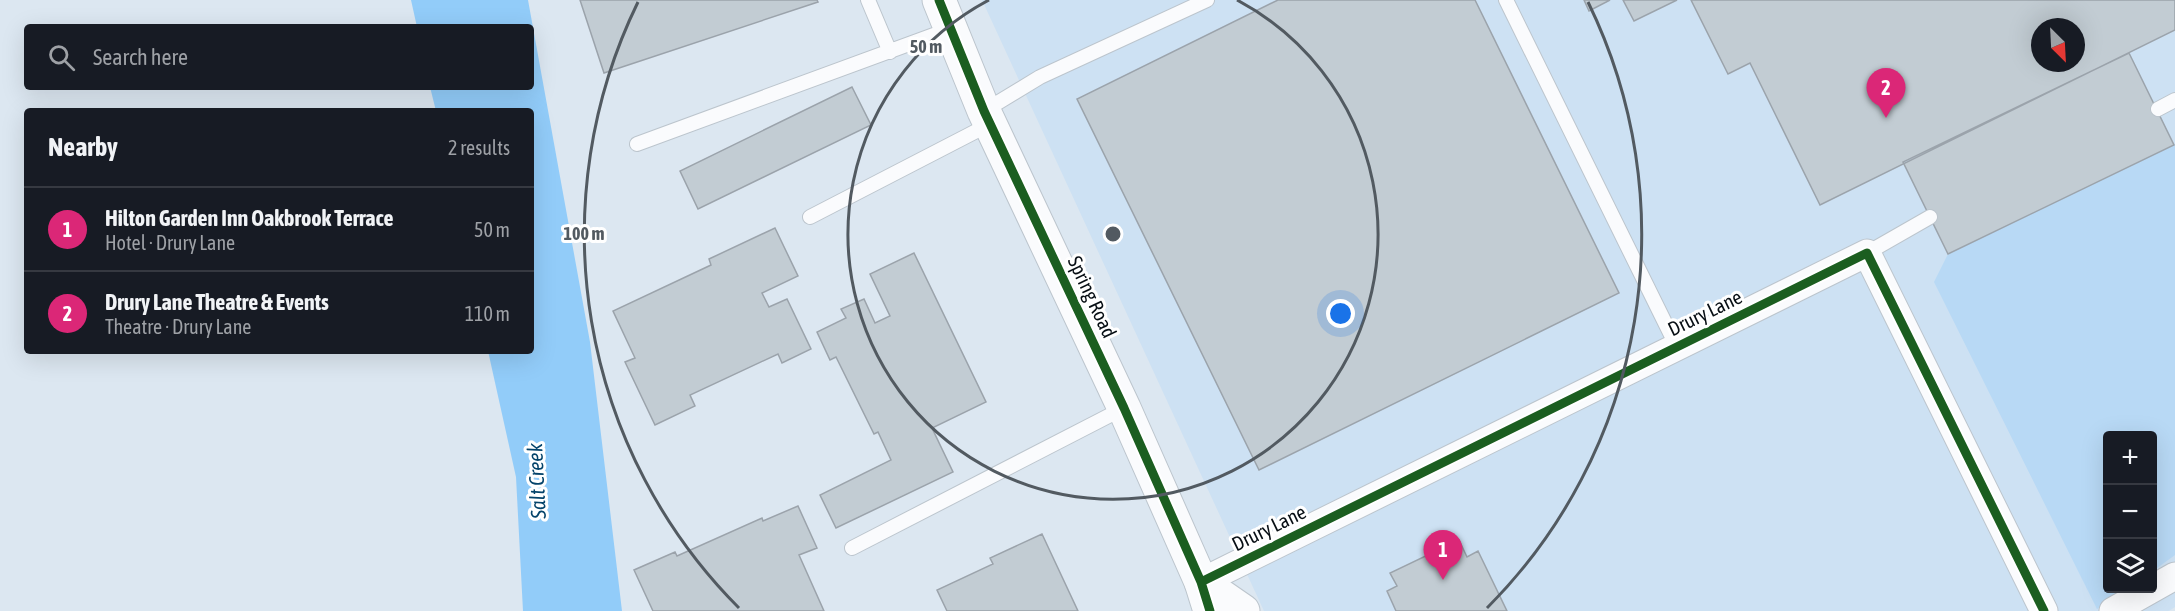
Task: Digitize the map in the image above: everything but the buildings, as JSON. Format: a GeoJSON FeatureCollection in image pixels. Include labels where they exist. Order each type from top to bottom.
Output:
{"type":"FeatureCollection","features":[{"type":"Feature","properties":{"kind":"main road","name":"Spring Road"},"geometry":{"type":"LineString","coordinates":[[944,15],[987,118],[1124,408],[1205,596]]}},
{"type":"Feature","properties":{"kind":"main road"},"geometry":{"type":"LineString","coordinates":[[1205,596],[1243,611]]}},
{"type":"Feature","properties":{"kind":"street","name":"Drury Lane"},"geometry":{"type":"LineString","coordinates":[[1205,596],[1677,347],[1867,253]]}},
{"type":"Feature","properties":{"kind":"street"},"geometry":{"type":"LineString","coordinates":[[1867,253],[2044,611]]}},
{"type":"Feature","properties":{"kind":"street"},"geometry":{"type":"LineString","coordinates":[[2113,611],[2175,576]]}},
{"type":"Feature","properties":{"kind":"lane"},"geometry":{"type":"LineString","coordinates":[[868,0],[890,52]]}},
{"type":"Feature","properties":{"kind":"lane"},"geometry":{"type":"LineString","coordinates":[[810,218],[987,118],[1040,77],[1207,0]]}},
{"type":"Feature","properties":{"kind":"lane"},"geometry":{"type":"LineString","coordinates":[[1506,0],[1677,347]]}},
{"type":"Feature","properties":{"kind":"lane"},"geometry":{"type":"LineString","coordinates":[[637,144],[890,52],[944,15]]}},
{"type":"Feature","properties":{"kind":"lane"},"geometry":{"type":"LineString","coordinates":[[2158,109],[2175,100]]}},
{"type":"Feature","properties":{"kind":"lane"},"geometry":{"type":"LineString","coordinates":[[1867,253],[1930,217]]}},
{"type":"Feature","properties":{"kind":"lane"},"geometry":{"type":"LineString","coordinates":[[852,548],[1124,408]]}},
{"type":"Feature","properties":{"kind":"shaded area"},"geometry":{"type":"Polygon","coordinates":[[[982,0],[2175,0],[2175,607],[2169,611],[1264,611],[982,0]]]}},
{"type":"Feature","properties":{"kind":"shaded area"},"geometry":{"type":"Polygon","coordinates":[[[2175,144],[2175,555],[2157,568],[2157,431],[2103,431],[2103,593],[2121,593],[2097,609],[1934,282],[1948,254],[2175,144]]]}},
{"type":"Feature","properties":{"kind":"water"},"geometry":{"type":"Polygon","coordinates":[[[411,0],[528,0],[532,24],[416,24],[411,0]]]}},
{"type":"Feature","properties":{"kind":"water","name":"Salt Creek"},"geometry":{"type":"Polygon","coordinates":[[[534,33],[590,342],[622,611],[523,611],[516,477],[489,354],[534,354],[534,108],[435,108],[431,90],[534,90],[534,33]]]}},
{"type":"Feature","properties":{"kind":"cycle path"},"geometry":{"type":"LineString","coordinates":[[939,0],[984,111],[1124,408],[1201,582],[1210,611]]}},
{"type":"Feature","properties":{"kind":"cycle path"},"geometry":{"type":"LineString","coordinates":[[1201,582],[1867,253],[2044,611]]}},
{"type":"Feature","properties":{"kind":"place","name":"Drury Lane Theatre & Events"},"geometry":{"type":"Point","coordinates":[1886,118]}},
{"type":"Feature","properties":{"kind":"place","name":"Hilton Garden Inn Oakbrook Terrace"},"geometry":{"type":"Point","coordinates":[1443,580]}}]}
